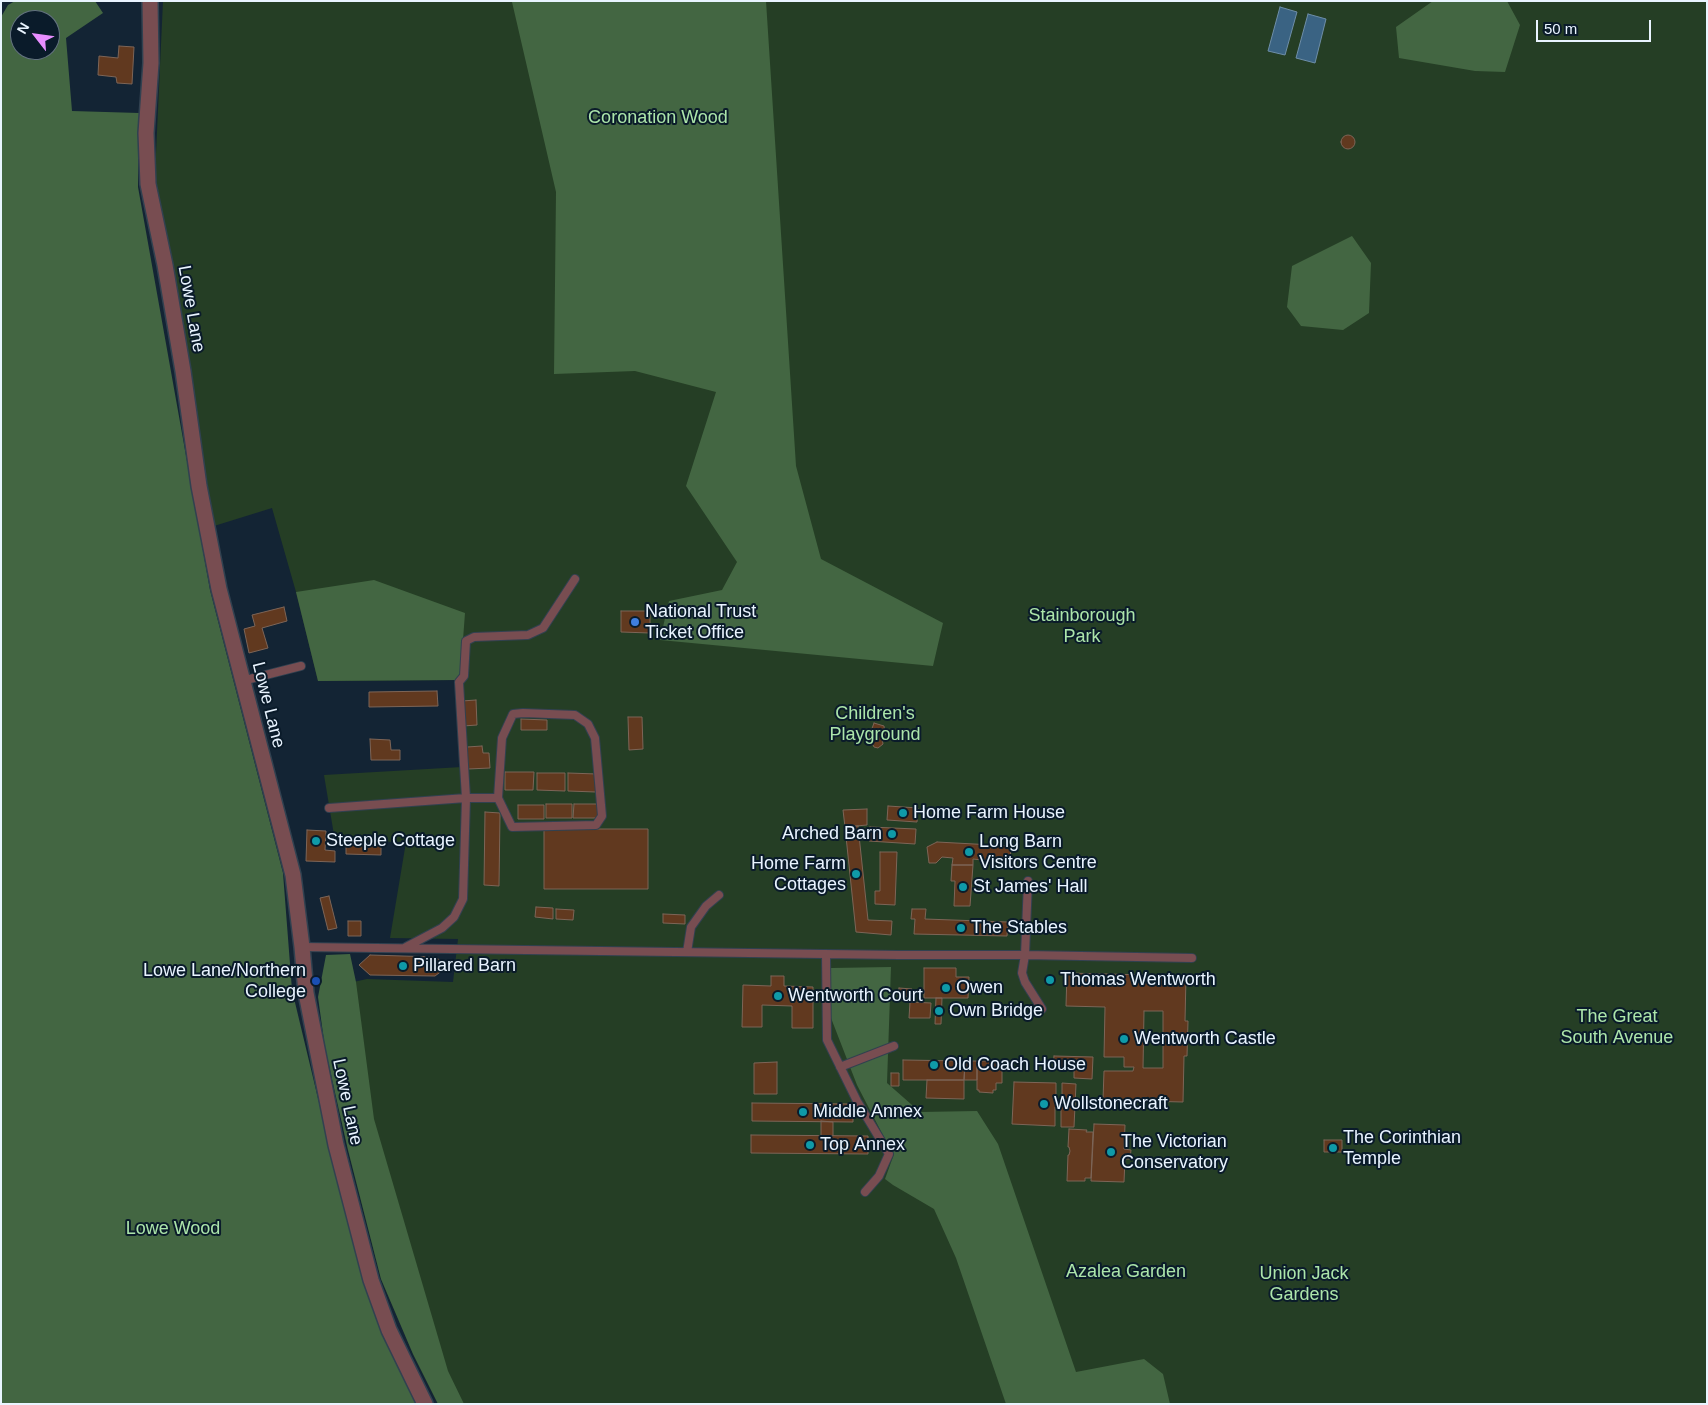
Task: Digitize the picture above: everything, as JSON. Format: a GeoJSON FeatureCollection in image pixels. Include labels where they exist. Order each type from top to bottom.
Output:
{"type":"FeatureCollection","features":[{"type":"Feature","properties":{"kind":"street","name":"Lowe Lane"},"geometry":{"type":"LineString","coordinates":[[150,1],[151,63],[146,132],[148,184],[165,265],[183,371],[199,486],[219,589],[293,875],[306,993],[336,1145],[371,1280],[390,1330],[425,1404]]}},
{"type":"Feature","properties":{"kind":"lane"},"geometry":{"type":"LineString","coordinates":[[405,948],[442,928],[454,917],[462,899],[466,798],[459,682],[464,676],[466,641],[474,637],[528,635],[543,628],[576,579]]}},
{"type":"Feature","properties":{"kind":"lane"},"geometry":{"type":"LineString","coordinates":[[242,681],[301,666]]}},
{"type":"Feature","properties":{"kind":"lane"},"geometry":{"type":"LineString","coordinates":[[513,714],[575,715],[588,724],[595,738],[602,816],[596,825],[512,827],[498,798],[502,738],[513,714]]}},
{"type":"Feature","properties":{"kind":"lane"},"geometry":{"type":"LineString","coordinates":[[329,808],[466,798],[498,798]]}},
{"type":"Feature","properties":{"kind":"lane"},"geometry":{"type":"LineString","coordinates":[[1028,881],[1025,955],[1022,972],[1025,982],[1042,1008]]}},
{"type":"Feature","properties":{"kind":"lane"},"geometry":{"type":"LineString","coordinates":[[687,952],[691,927],[706,906],[719,895]]}},
{"type":"Feature","properties":{"kind":"lane"},"geometry":{"type":"LineString","coordinates":[[302,947],[1025,955],[1133,959],[1192,958]]}},
{"type":"Feature","properties":{"kind":"lane"},"geometry":{"type":"LineString","coordinates":[[826,954],[827,1040],[857,1101],[890,1154],[879,1176],[865,1192]]}},
{"type":"Feature","properties":{"kind":"lane"},"geometry":{"type":"LineString","coordinates":[[840,1066],[894,1046]]}},
{"type":"Feature","properties":{"kind":"green space","name":"Lowe Wood"},"geometry":{"type":"Polygon","coordinates":[[[15,1],[95,1],[103,13],[66,38],[72,111],[139,113],[138,187],[210,590],[283,873],[292,990],[328,1140],[418,1404],[1,1404],[1,17],[8,5],[15,1]]]}},
{"type":"Feature","properties":{"kind":"green space","name":"Stainborough Park"},"geometry":{"type":"Polygon","coordinates":[[[163,1],[1707,1],[1707,1404],[438,1404],[413,1354],[381,1279],[348,1150],[325,1048],[340,985],[367,979],[453,982],[458,939],[390,938],[406,842],[335,841],[324,775],[462,767],[459,680],[318,681],[296,592],[272,508],[214,526],[174,277],[155,175],[163,1]]]}},
{"type":"Feature","properties":{"kind":"green space","name":"Coronation Wood"},"geometry":{"type":"Polygon","coordinates":[[[766,1],[796,466],[821,559],[943,623],[933,666],[660,640],[669,601],[722,590],[737,562],[686,486],[716,392],[635,371],[554,374],[556,192],[512,2],[766,1]]]}},
{"type":"Feature","properties":{"kind":"green space"},"geometry":{"type":"Polygon","coordinates":[[[1433,1],[1507,1],[1520,25],[1505,72],[1475,71],[1399,58],[1396,27],[1433,1]]]}},
{"type":"Feature","properties":{"kind":"green space"},"geometry":{"type":"Polygon","coordinates":[[[1352,236],[1371,263],[1369,313],[1343,330],[1301,326],[1287,307],[1292,266],[1352,236]]]}},
{"type":"Feature","properties":{"kind":"green space"},"geometry":{"type":"Polygon","coordinates":[[[374,580],[465,613],[460,680],[318,681],[296,592],[374,580]]]}},
{"type":"Feature","properties":{"kind":"green space"},"geometry":{"type":"Polygon","coordinates":[[[350,954],[356,982],[374,1119],[448,1371],[464,1404],[438,1404],[413,1354],[381,1279],[348,1150],[325,1048],[318,997],[326,955],[350,954]]]}},
{"type":"Feature","properties":{"kind":"green space"},"geometry":{"type":"Polygon","coordinates":[[[891,967],[887,1083],[920,1112],[977,1111],[998,1144],[1076,1372],[1144,1359],[1163,1374],[1170,1404],[1006,1404],[956,1258],[934,1209],[885,1179],[894,1154],[857,1085],[831,1018],[831,968],[891,967]]]}},
{"type":"Feature","properties":{"kind":"water"},"geometry":{"type":"Polygon","coordinates":[[[1280,7],[1297,12],[1285,55],[1268,51],[1280,7]]]}},
{"type":"Feature","properties":{"kind":"water"},"geometry":{"type":"Polygon","coordinates":[[[1308,14],[1326,19],[1315,63],[1296,58],[1308,14]]]}},
{"type":"Feature","properties":{"kind":"building"},"geometry":{"type":"Polygon","coordinates":[[[119,46],[134,47],[132,84],[117,83],[116,77],[98,75],[99,56],[118,58],[119,46]]]}},
{"type":"Feature","properties":{"kind":"building"},"geometry":{"type":"Polygon","coordinates":[[[1345,135],[1351,135],[1355,142],[1351,149],[1345,149],[1341,145],[1341,139],[1345,135]]]}},
{"type":"Feature","properties":{"kind":"building"},"geometry":{"type":"Polygon","coordinates":[[[284,607],[287,621],[262,628],[268,648],[249,653],[244,629],[255,626],[252,615],[284,607]]]}},
{"type":"Feature","properties":{"kind":"building","name":"National Trust Ticket Office"},"geometry":{"type":"Polygon","coordinates":[[[621,611],[650,611],[650,633],[621,632],[621,611]]]}},
{"type":"Feature","properties":{"kind":"building"},"geometry":{"type":"Polygon","coordinates":[[[437,691],[438,706],[369,707],[369,692],[437,691]]]}},
{"type":"Feature","properties":{"kind":"building"},"geometry":{"type":"Polygon","coordinates":[[[476,700],[477,725],[463,726],[462,701],[476,700]]]}},
{"type":"Feature","properties":{"kind":"building"},"geometry":{"type":"Polygon","coordinates":[[[628,717],[642,717],[643,749],[629,750],[628,717]]]}},
{"type":"Feature","properties":{"kind":"building"},"geometry":{"type":"Polygon","coordinates":[[[521,719],[547,720],[547,730],[521,730],[521,719]]]}},
{"type":"Feature","properties":{"kind":"building"},"geometry":{"type":"Polygon","coordinates":[[[874,723],[884,726],[883,744],[878,748],[874,747],[871,741],[868,740],[868,735],[874,723]]]}},
{"type":"Feature","properties":{"kind":"building"},"geometry":{"type":"Polygon","coordinates":[[[370,739],[390,740],[391,750],[400,750],[400,760],[371,760],[370,739]]]}},
{"type":"Feature","properties":{"kind":"building"},"geometry":{"type":"Polygon","coordinates":[[[482,746],[483,753],[489,753],[490,768],[468,769],[467,747],[482,746]]]}},
{"type":"Feature","properties":{"kind":"building"},"geometry":{"type":"Polygon","coordinates":[[[505,772],[534,772],[533,790],[505,790],[505,772]]]}},
{"type":"Feature","properties":{"kind":"building"},"geometry":{"type":"Polygon","coordinates":[[[537,773],[565,773],[565,791],[537,790],[537,773]]]}},
{"type":"Feature","properties":{"kind":"building"},"geometry":{"type":"Polygon","coordinates":[[[568,773],[597,774],[596,792],[568,791],[568,773]]]}},
{"type":"Feature","properties":{"kind":"building"},"geometry":{"type":"Polygon","coordinates":[[[546,804],[572,804],[572,818],[546,818],[546,804]]]}},
{"type":"Feature","properties":{"kind":"building"},"geometry":{"type":"Polygon","coordinates":[[[574,804],[600,804],[599,818],[573,818],[574,804]]]}},
{"type":"Feature","properties":{"kind":"building"},"geometry":{"type":"Polygon","coordinates":[[[518,805],[544,805],[544,819],[518,819],[518,805]]]}},
{"type":"Feature","properties":{"kind":"building","name":"Home Farm House"},"geometry":{"type":"Polygon","coordinates":[[[888,806],[918,808],[917,822],[887,820],[888,806]]]}},
{"type":"Feature","properties":{"kind":"building"},"geometry":{"type":"Polygon","coordinates":[[[867,809],[867,825],[845,827],[843,810],[867,809]]]}},
{"type":"Feature","properties":{"kind":"building"},"geometry":{"type":"Polygon","coordinates":[[[485,812],[500,813],[499,886],[484,885],[485,812]]]}},
{"type":"Feature","properties":{"kind":"building","name":"Home Farm Cottages"},"geometry":{"type":"Polygon","coordinates":[[[858,826],[868,920],[892,921],[891,935],[856,932],[845,827],[858,826]]]}},
{"type":"Feature","properties":{"kind":"building","name":"Arched Barn"},"geometry":{"type":"Polygon","coordinates":[[[870,827],[916,829],[915,844],[869,841],[870,827]]]}},
{"type":"Feature","properties":{"kind":"building"},"geometry":{"type":"Polygon","coordinates":[[[544,829],[648,829],[648,889],[544,889],[544,829]]]}},
{"type":"Feature","properties":{"kind":"building","name":"Steeple Cottage"},"geometry":{"type":"Polygon","coordinates":[[[307,830],[326,831],[325,850],[335,851],[335,862],[306,861],[307,830]]]}},
{"type":"Feature","properties":{"kind":"building","name":"Long Barn Visitors Centre"},"geometry":{"type":"Polygon","coordinates":[[[937,842],[1011,846],[1010,863],[973,859],[973,865],[952,865],[953,858],[942,857],[936,863],[929,863],[927,847],[937,842]]]}},
{"type":"Feature","properties":{"kind":"building"},"geometry":{"type":"Polygon","coordinates":[[[346,843],[381,843],[381,855],[346,854],[346,843]]]}},
{"type":"Feature","properties":{"kind":"building"},"geometry":{"type":"Polygon","coordinates":[[[880,852],[897,852],[895,905],[875,904],[875,891],[880,891],[880,852]]]}},
{"type":"Feature","properties":{"kind":"building","name":"St James' Hall"},"geometry":{"type":"Polygon","coordinates":[[[952,865],[973,865],[970,906],[954,906],[955,881],[951,881],[952,865]]]}},
{"type":"Feature","properties":{"kind":"building"},"geometry":{"type":"Polygon","coordinates":[[[329,896],[337,928],[328,930],[320,898],[329,896]]]}},
{"type":"Feature","properties":{"kind":"building"},"geometry":{"type":"Polygon","coordinates":[[[536,907],[553,908],[553,919],[535,917],[536,907]]]}},
{"type":"Feature","properties":{"kind":"building"},"geometry":{"type":"Polygon","coordinates":[[[556,909],[574,910],[573,920],[556,919],[556,909]]]}},
{"type":"Feature","properties":{"kind":"building","name":"The Stables"},"geometry":{"type":"Polygon","coordinates":[[[912,909],[926,909],[925,919],[1008,922],[1007,936],[914,934],[915,919],[911,919],[912,909]]]}},
{"type":"Feature","properties":{"kind":"building"},"geometry":{"type":"Polygon","coordinates":[[[663,914],[685,915],[685,924],[663,923],[663,914]]]}},
{"type":"Feature","properties":{"kind":"building"},"geometry":{"type":"Polygon","coordinates":[[[348,921],[361,921],[361,936],[348,936],[348,921]]]}},
{"type":"Feature","properties":{"kind":"building","name":"Pillared Barn"},"geometry":{"type":"Polygon","coordinates":[[[370,955],[436,957],[447,967],[435,976],[370,975],[359,965],[370,955]]]}},
{"type":"Feature","properties":{"kind":"building","name":"Owen"},"geometry":{"type":"Polygon","coordinates":[[[924,968],[956,968],[956,977],[969,977],[968,998],[924,998],[924,968]]]}},
{"type":"Feature","properties":{"kind":"building","name":"Wentworth Castle"},"geometry":{"type":"Polygon","coordinates":[[[1067,973],[1186,976],[1185,1021],[1188,1021],[1187,1056],[1184,1056],[1183,1102],[1103,1100],[1104,1071],[1133,1071],[1134,1067],[1124,1067],[1124,1057],[1104,1057],[1105,1007],[1066,1006],[1067,973]],[[1144,1011],[1143,1068],[1163,1068],[1163,1011],[1144,1011]]]}},
{"type":"Feature","properties":{"kind":"building","name":"Wentworth Court"},"geometry":{"type":"Polygon","coordinates":[[[771,976],[784,976],[784,986],[813,987],[813,1028],[792,1028],[792,1006],[762,1005],[762,1027],[742,1027],[743,985],[771,986],[771,976]]]}},
{"type":"Feature","properties":{"kind":"building"},"geometry":{"type":"Polygon","coordinates":[[[899,988],[912,989],[912,997],[898,996],[899,988]]]}},
{"type":"Feature","properties":{"kind":"building","name":"Own Bridge"},"geometry":{"type":"Polygon","coordinates":[[[936,998],[942,998],[941,1024],[935,1024],[936,998]]]}},
{"type":"Feature","properties":{"kind":"building"},"geometry":{"type":"Polygon","coordinates":[[[910,1002],[931,1003],[930,1018],[909,1018],[910,1002]]]}},
{"type":"Feature","properties":{"kind":"building"},"geometry":{"type":"Polygon","coordinates":[[[1054,1056],[1093,1057],[1092,1079],[1074,1078],[1074,1069],[1053,1068],[1054,1056]]]}},
{"type":"Feature","properties":{"kind":"building","name":"Old Coach House"},"geometry":{"type":"Polygon","coordinates":[[[903,1060],[965,1061],[964,1080],[903,1080],[903,1060]]]}},
{"type":"Feature","properties":{"kind":"building"},"geometry":{"type":"Polygon","coordinates":[[[965,1061],[977,1061],[977,1080],[964,1080],[965,1061]]]}},
{"type":"Feature","properties":{"kind":"building"},"geometry":{"type":"Polygon","coordinates":[[[977,1061],[1002,1061],[1002,1083],[996,1083],[996,1090],[993,1090],[993,1093],[979,1092],[977,1090],[977,1061]]]}},
{"type":"Feature","properties":{"kind":"building"},"geometry":{"type":"Polygon","coordinates":[[[777,1062],[777,1094],[754,1094],[754,1063],[777,1062]]]}},
{"type":"Feature","properties":{"kind":"building"},"geometry":{"type":"Polygon","coordinates":[[[891,1073],[899,1073],[899,1086],[891,1086],[891,1073]]]}},
{"type":"Feature","properties":{"kind":"building"},"geometry":{"type":"Polygon","coordinates":[[[927,1080],[964,1080],[964,1099],[926,1098],[927,1080]]]}},
{"type":"Feature","properties":{"kind":"building","name":"Wollstonecraft"},"geometry":{"type":"Polygon","coordinates":[[[1014,1082],[1056,1083],[1056,1101],[1062,1101],[1062,1083],[1076,1084],[1074,1127],[1061,1127],[1061,1108],[1055,1107],[1055,1126],[1012,1124],[1014,1082]]]}},
{"type":"Feature","properties":{"kind":"building","name":"Middle Annex"},"geometry":{"type":"Polygon","coordinates":[[[752,1103],[853,1104],[853,1122],[752,1121],[752,1103]]]}},
{"type":"Feature","properties":{"kind":"building"},"geometry":{"type":"Polygon","coordinates":[[[821,1121],[833,1122],[833,1136],[821,1136],[821,1121]]]}},
{"type":"Feature","properties":{"kind":"building","name":"The Victorian Conservatory"},"geometry":{"type":"Polygon","coordinates":[[[1094,1124],[1125,1125],[1124,1149],[1131,1150],[1130,1159],[1125,1159],[1124,1182],[1091,1181],[1094,1124]]]}},
{"type":"Feature","properties":{"kind":"building"},"geometry":{"type":"Polygon","coordinates":[[[1069,1129],[1093,1132],[1091,1178],[1085,1178],[1085,1181],[1067,1181],[1068,1155],[1070,1151],[1068,1147],[1069,1129]]]}},
{"type":"Feature","properties":{"kind":"building","name":"Top Annex"},"geometry":{"type":"Polygon","coordinates":[[[751,1135],[868,1136],[868,1154],[751,1153],[751,1135]]]}},
{"type":"Feature","properties":{"kind":"building","name":"The Corinthian Temple"},"geometry":{"type":"Polygon","coordinates":[[[1324,1140],[1342,1140],[1342,1152],[1324,1152],[1324,1140]]]}},
{"type":"Feature","properties":{"kind":"place","name":"National Trust Ticket Office"},"geometry":{"type":"Point","coordinates":[635,622]}},
{"type":"Feature","properties":{"kind":"place","name":"Home Farm House"},"geometry":{"type":"Point","coordinates":[903,813]}},
{"type":"Feature","properties":{"kind":"place","name":"Arched Barn"},"geometry":{"type":"Point","coordinates":[892,834]}},
{"type":"Feature","properties":{"kind":"place","name":"Steeple Cottage"},"geometry":{"type":"Point","coordinates":[316,841]}},
{"type":"Feature","properties":{"kind":"place","name":"Long Barn Visitors Centre"},"geometry":{"type":"Point","coordinates":[969,852]}},
{"type":"Feature","properties":{"kind":"place","name":"Home Farm Cottages"},"geometry":{"type":"Point","coordinates":[856,874]}},
{"type":"Feature","properties":{"kind":"place","name":"St James' Hall"},"geometry":{"type":"Point","coordinates":[963,887]}},
{"type":"Feature","properties":{"kind":"place","name":"The Stables"},"geometry":{"type":"Point","coordinates":[961,928]}},
{"type":"Feature","properties":{"kind":"place","name":"Pillared Barn"},"geometry":{"type":"Point","coordinates":[403,966]}},
{"type":"Feature","properties":{"kind":"place","name":"Thomas Wentworth"},"geometry":{"type":"Point","coordinates":[1050,980]}},
{"type":"Feature","properties":{"kind":"place","name":"Lowe Lane/Northern College"},"geometry":{"type":"Point","coordinates":[316,981]}},
{"type":"Feature","properties":{"kind":"place","name":"Owen"},"geometry":{"type":"Point","coordinates":[946,988]}},
{"type":"Feature","properties":{"kind":"place","name":"Wentworth Court"},"geometry":{"type":"Point","coordinates":[778,996]}},
{"type":"Feature","properties":{"kind":"place","name":"Own Bridge"},"geometry":{"type":"Point","coordinates":[939,1011]}},
{"type":"Feature","properties":{"kind":"place","name":"Wentworth Castle"},"geometry":{"type":"Point","coordinates":[1124,1039]}},
{"type":"Feature","properties":{"kind":"place","name":"Old Coach House"},"geometry":{"type":"Point","coordinates":[934,1065]}},
{"type":"Feature","properties":{"kind":"place","name":"Wollstonecraft"},"geometry":{"type":"Point","coordinates":[1044,1104]}},
{"type":"Feature","properties":{"kind":"place","name":"Middle Annex"},"geometry":{"type":"Point","coordinates":[803,1112]}},
{"type":"Feature","properties":{"kind":"place","name":"Top Annex"},"geometry":{"type":"Point","coordinates":[810,1145]}},
{"type":"Feature","properties":{"kind":"place","name":"The Corinthian Temple"},"geometry":{"type":"Point","coordinates":[1333,1148]}},
{"type":"Feature","properties":{"kind":"place","name":"The Victorian Conservatory"},"geometry":{"type":"Point","coordinates":[1111,1152]}},
{"type":"Feature","properties":{"kind":"park label","name":"Children's Playground"},"geometry":{"type":"Point","coordinates":[875,724]}},
{"type":"Feature","properties":{"kind":"park label","name":"The Great South Avenue"},"geometry":{"type":"Point","coordinates":[1617,1027]}},
{"type":"Feature","properties":{"kind":"park label","name":"Azalea Garden"},"geometry":{"type":"Point","coordinates":[1126,1272]}},
{"type":"Feature","properties":{"kind":"park label","name":"Union Jack Gardens"},"geometry":{"type":"Point","coordinates":[1304,1284]}}]}
